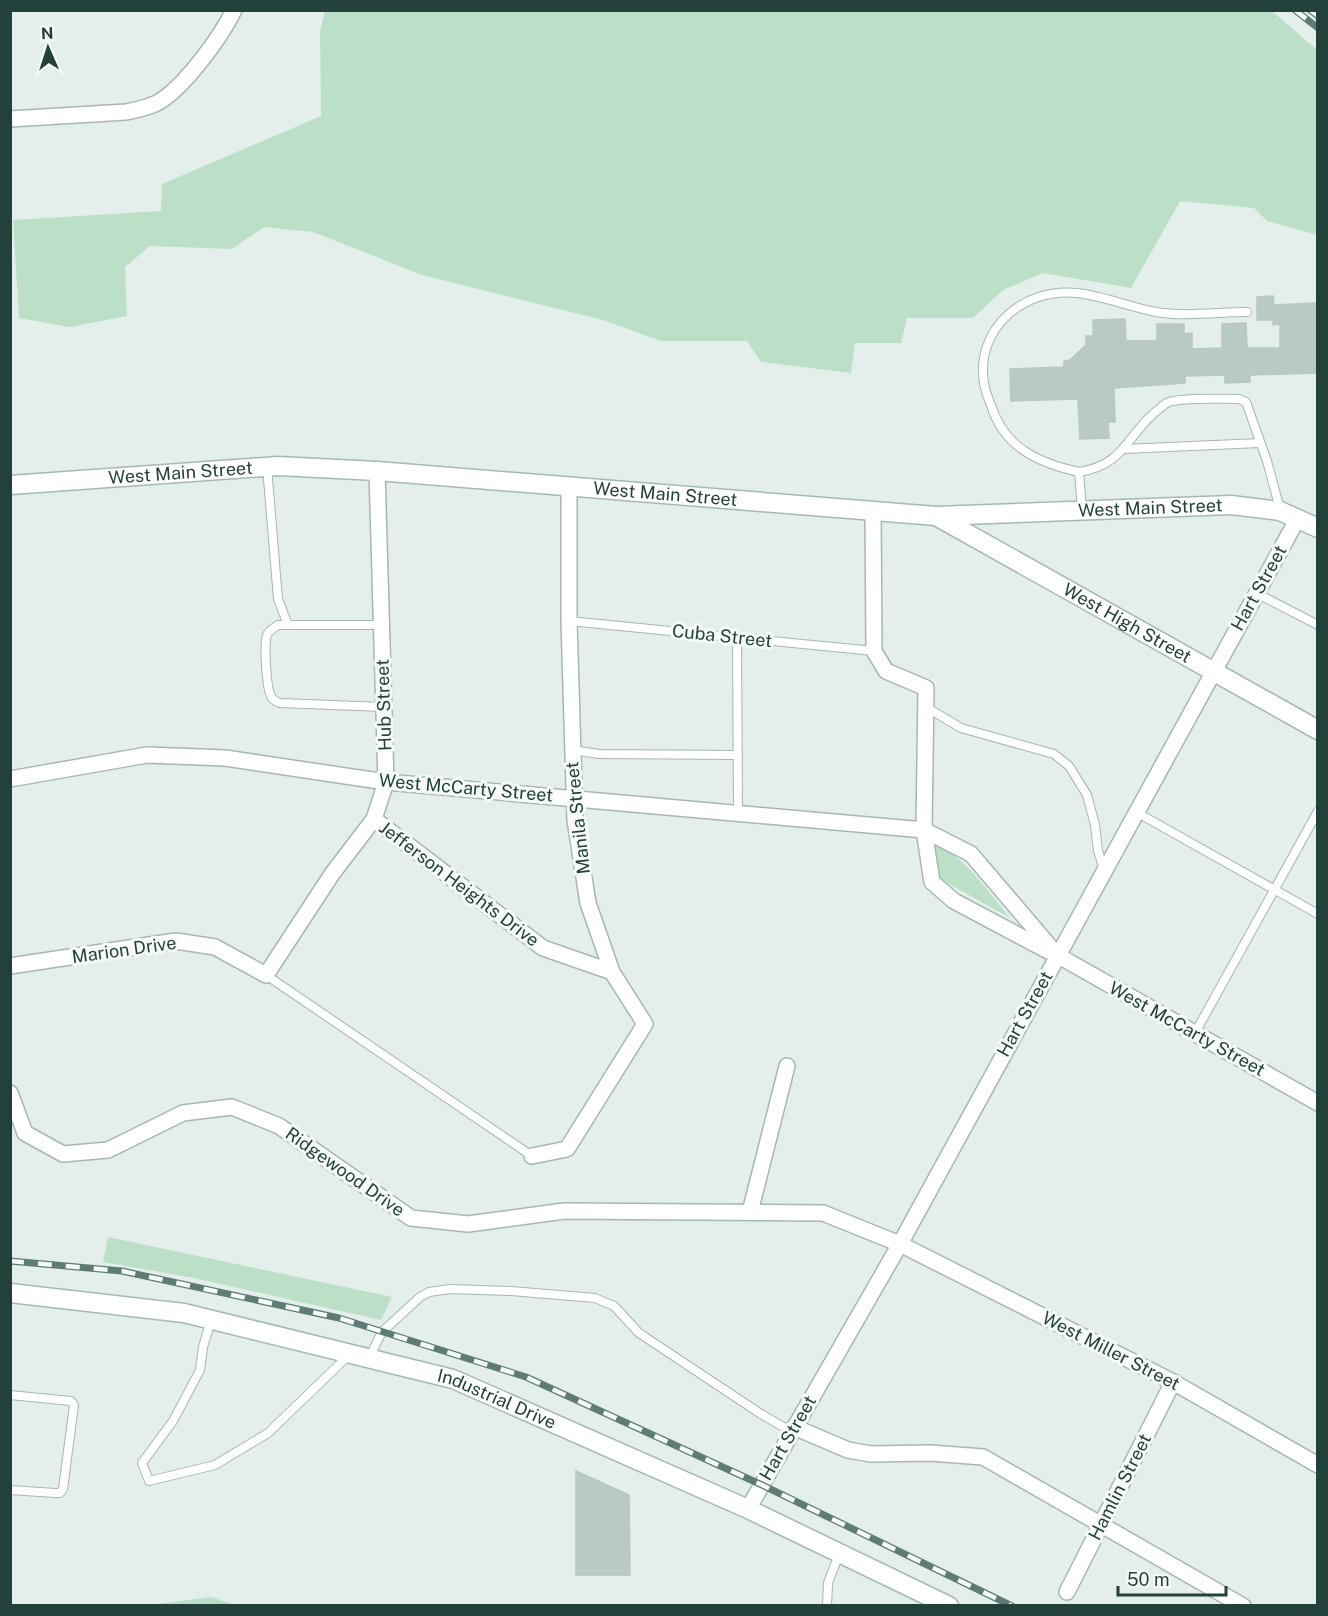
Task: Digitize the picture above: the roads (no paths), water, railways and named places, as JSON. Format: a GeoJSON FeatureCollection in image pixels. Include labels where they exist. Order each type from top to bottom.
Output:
{"type":"FeatureCollection","features":[{"type":"Feature","properties":{"kind":"main road","name":"West Main Street"},"geometry":{"type":"LineString","coordinates":[[10,485],[267,467],[377,471],[936,516],[1231,505],[1280,511],[1317,528]]}},
{"type":"Feature","properties":{"kind":"main road","name":"West High Street"},"geometry":{"type":"LineString","coordinates":[[936,516],[1317,730]]}},
{"type":"Feature","properties":{"kind":"main road","name":"Industrial Drive"},"geometry":{"type":"LineString","coordinates":[[10,1293],[184,1313],[453,1379],[748,1509],[949,1605]]}},
{"type":"Feature","properties":{"kind":"street"},"geometry":{"type":"LineString","coordinates":[[10,120],[126,112],[143,109],[158,102],[184,80],[228,22],[234,10]]}},
{"type":"Feature","properties":{"kind":"street","name":"Hub Street"},"geometry":{"type":"LineString","coordinates":[[266,975],[332,874],[374,819],[386,782],[377,471]]}},
{"type":"Feature","properties":{"kind":"street","name":"Manila Street"},"geometry":{"type":"LineString","coordinates":[[532,1156],[567,1149],[645,1024],[612,972],[588,903],[573,798],[569,486]]}},
{"type":"Feature","properties":{"kind":"street"},"geometry":{"type":"LineString","coordinates":[[873,510],[874,651],[886,671],[926,688],[924,830]]}},
{"type":"Feature","properties":{"kind":"street","name":"Hart Street"},"geometry":{"type":"LineString","coordinates":[[748,1509],[900,1244],[1298,518]]}},
{"type":"Feature","properties":{"kind":"street","name":"West McCarty Street"},"geometry":{"type":"LineString","coordinates":[[10,779],[147,755],[225,758],[386,782],[924,830],[971,854],[1057,956]]}},
{"type":"Feature","properties":{"kind":"street","name":"Jefferson Heights Drive"},"geometry":{"type":"LineString","coordinates":[[374,819],[543,948],[612,972]]}},
{"type":"Feature","properties":{"kind":"street","name":"West McCarty Street"},"geometry":{"type":"LineString","coordinates":[[924,830],[932,882],[954,901],[1057,956],[1317,1103]]}},
{"type":"Feature","properties":{"kind":"street","name":"Marion Drive"},"geometry":{"type":"LineString","coordinates":[[10,966],[176,941],[214,947],[266,975]]}},
{"type":"Feature","properties":{"kind":"street"},"geometry":{"type":"LineString","coordinates":[[750,1212],[787,1066]]}},
{"type":"Feature","properties":{"kind":"street","name":"Ridgewood Drive"},"geometry":{"type":"LineString","coordinates":[[10,1093],[25,1133],[63,1154],[108,1150],[183,1113],[232,1107],[279,1126],[411,1218],[468,1224],[564,1211],[823,1213],[900,1244]]}},
{"type":"Feature","properties":{"kind":"street","name":"West Miller Street"},"geometry":{"type":"LineString","coordinates":[[900,1244],[1173,1382],[1317,1465]]}},
{"type":"Feature","properties":{"kind":"street","name":"Hamlin Street"},"geometry":{"type":"LineString","coordinates":[[1066,1592],[1173,1382]]}},
{"type":"Feature","properties":{"kind":"street"},"geometry":{"type":"LineString","coordinates":[[793,1430],[848,1450],[872,1454],[930,1453],[983,1457],[1242,1605]]}},
{"type":"Feature","properties":{"kind":"lane"},"geometry":{"type":"LineString","coordinates":[[1247,312],[1156,312],[1105,297],[1074,292],[1032,298],[1017,306],[1003,318],[993,333],[986,350],[984,382],[992,410],[1009,438],[1018,447],[1038,460],[1079,472],[1097,470],[1114,459],[1147,419],[1165,404],[1176,401],[1243,400],[1260,443],[1280,511]]}},
{"type":"Feature","properties":{"kind":"lane"},"geometry":{"type":"LineString","coordinates":[[1123,449],[1260,443]]}},
{"type":"Feature","properties":{"kind":"lane"},"geometry":{"type":"LineString","coordinates":[[267,467],[278,598],[288,625]]}},
{"type":"Feature","properties":{"kind":"lane"},"geometry":{"type":"LineString","coordinates":[[1079,472],[1082,511]]}},
{"type":"Feature","properties":{"kind":"lane"},"geometry":{"type":"LineString","coordinates":[[1258,594],[1317,625]]}},
{"type":"Feature","properties":{"kind":"lane","name":"Cuba Street"},"geometry":{"type":"LineString","coordinates":[[569,621],[874,651]]}},
{"type":"Feature","properties":{"kind":"lane"},"geometry":{"type":"LineString","coordinates":[[382,625],[278,625],[267,635],[269,689],[274,701],[384,706]]}},
{"type":"Feature","properties":{"kind":"lane"},"geometry":{"type":"LineString","coordinates":[[737,638],[738,813]]}},
{"type":"Feature","properties":{"kind":"lane"},"geometry":{"type":"LineString","coordinates":[[926,707],[961,728],[1054,754],[1069,766],[1087,795],[1104,870]]}},
{"type":"Feature","properties":{"kind":"lane"},"geometry":{"type":"LineString","coordinates":[[572,750],[599,754],[738,755]]}},
{"type":"Feature","properties":{"kind":"lane"},"geometry":{"type":"LineString","coordinates":[[1195,1033],[1317,811]]}},
{"type":"Feature","properties":{"kind":"lane"},"geometry":{"type":"LineString","coordinates":[[1136,812],[1317,914]]}},
{"type":"Feature","properties":{"kind":"lane"},"geometry":{"type":"LineString","coordinates":[[266,975],[532,1156]]}},
{"type":"Feature","properties":{"kind":"lane"},"geometry":{"type":"LineString","coordinates":[[369,1358],[382,1332],[420,1297],[429,1292],[450,1289],[511,1291],[595,1298],[614,1306],[639,1333],[761,1414],[793,1430]]}},
{"type":"Feature","properties":{"kind":"lane"},"geometry":{"type":"LineString","coordinates":[[211,1320],[203,1347],[200,1370],[173,1421],[142,1463],[149,1481],[215,1465],[268,1433],[350,1354]]}},
{"type":"Feature","properties":{"kind":"lane"},"geometry":{"type":"LineString","coordinates":[[10,1395],[71,1401],[74,1405],[63,1489],[55,1493],[10,1490]]}},
{"type":"Feature","properties":{"kind":"lane"},"geometry":{"type":"LineString","coordinates":[[827,1605],[828,1583],[840,1552]]}},
{"type":"Feature","properties":{"kind":"railway"},"geometry":{"type":"LineString","coordinates":[[1295,10],[1318,28]]}},
{"type":"Feature","properties":{"kind":"railway"},"geometry":{"type":"LineString","coordinates":[[1310,10],[1318,16]]}},
{"type":"Feature","properties":{"kind":"railway"},"geometry":{"type":"LineString","coordinates":[[10,1261],[122,1271],[339,1318],[526,1377],[762,1485],[1012,1606]]}}]}
